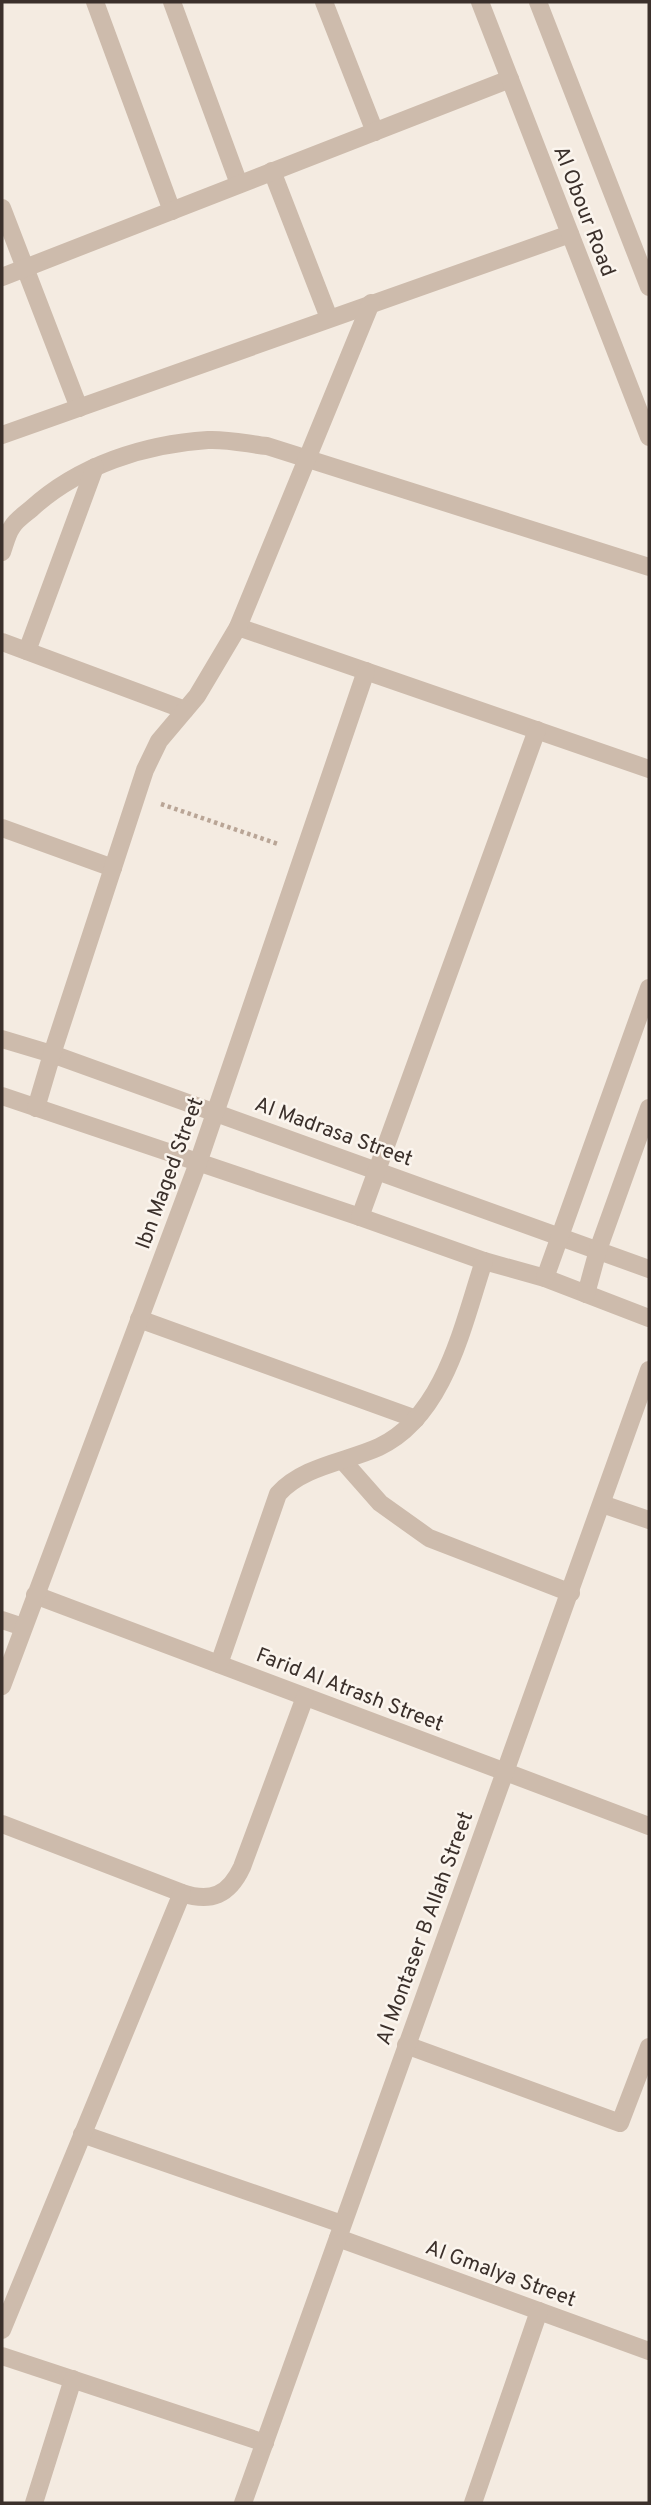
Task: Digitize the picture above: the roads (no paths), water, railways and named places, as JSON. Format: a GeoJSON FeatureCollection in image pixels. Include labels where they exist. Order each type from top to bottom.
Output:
{"type":"FeatureCollection","features":[{"type":"Feature","properties":{"kind":"street"},"geometry":{"type":"LineString","coordinates":[[95,2],[172,211]]}},
{"type":"Feature","properties":{"kind":"street"},"geometry":{"type":"LineString","coordinates":[[172,2],[239,184]]}},
{"type":"Feature","properties":{"kind":"street"},"geometry":{"type":"LineString","coordinates":[[324,2],[375,132]]}},
{"type":"Feature","properties":{"kind":"street","name":"Al Obour Road"},"geometry":{"type":"LineString","coordinates":[[480,2],[649,437]]}},
{"type":"Feature","properties":{"kind":"street","name":"Al Obour Road"},"geometry":{"type":"LineString","coordinates":[[538,2],[649,287]]}},
{"type":"Feature","properties":{"kind":"street"},"geometry":{"type":"LineString","coordinates":[[2,277],[510,79]]}},
{"type":"Feature","properties":{"kind":"street"},"geometry":{"type":"LineString","coordinates":[[272,171],[329,318]]}},
{"type":"Feature","properties":{"kind":"street"},"geometry":{"type":"LineString","coordinates":[[2,208],[79,408]]}},
{"type":"Feature","properties":{"kind":"street"},"geometry":{"type":"LineString","coordinates":[[2,435],[569,234]]}},
{"type":"Feature","properties":{"kind":"street"},"geometry":{"type":"LineString","coordinates":[[36,1108],[136,796],[159,741],[197,696],[239,627],[371,303]]}},
{"type":"Feature","properties":{"kind":"street"},"geometry":{"type":"LineString","coordinates":[[2,552],[12,526],[37,503],[65,483],[95,467],[132,453],[172,443],[212,440],[267,446],[649,567]]}},
{"type":"Feature","properties":{"kind":"street"},"geometry":{"type":"LineString","coordinates":[[27,651],[95,467]]}},
{"type":"Feature","properties":{"kind":"street"},"geometry":{"type":"LineString","coordinates":[[239,627],[649,769]]}},
{"type":"Feature","properties":{"kind":"street"},"geometry":{"type":"LineString","coordinates":[[2,642],[185,710]]}},
{"type":"Feature","properties":{"kind":"street","name":"Ibn Maged Street"},"geometry":{"type":"LineString","coordinates":[[2,1686],[198,1163],[366,671]]}},
{"type":"Feature","properties":{"kind":"street"},"geometry":{"type":"LineString","coordinates":[[360,1217],[537,730]]}},
{"type":"Feature","properties":{"kind":"street"},"geometry":{"type":"LineString","coordinates":[[2,828],[113,868]]}},
{"type":"Feature","properties":{"kind":"street"},"geometry":{"type":"LineString","coordinates":[[545,1278],[649,988]]}},
{"type":"Feature","properties":{"kind":"street","name":"Al Madrasa Street"},"geometry":{"type":"LineString","coordinates":[[2,1039],[52,1054],[649,1269]]}},
{"type":"Feature","properties":{"kind":"street"},"geometry":{"type":"LineString","coordinates":[[3,1100],[36,1108],[484,1261],[545,1278],[649,1318]]}},
{"type":"Feature","properties":{"kind":"street"},"geometry":{"type":"LineString","coordinates":[[586,1294],[598,1250],[649,1108]]}},
{"type":"Feature","properties":{"kind":"street"},"geometry":{"type":"LineString","coordinates":[[219,1664],[278,1494],[288,1483],[311,1472],[382,1445],[416,1419],[434,1396],[448,1368],[484,1261]]}},
{"type":"Feature","properties":{"kind":"street"},"geometry":{"type":"LineString","coordinates":[[139,1319],[416,1419]]}},
{"type":"Feature","properties":{"kind":"street","name":"Al Montaser B Allah Street"},"geometry":{"type":"LineString","coordinates":[[243,2503],[649,1370]]}},
{"type":"Feature","properties":{"kind":"street"},"geometry":{"type":"LineString","coordinates":[[343,1461],[380,1503],[429,1538],[571,1593]]}},
{"type":"Feature","properties":{"kind":"street"},"geometry":{"type":"LineString","coordinates":[[602,1504],[649,1520]]}},
{"type":"Feature","properties":{"kind":"street","name":"Farid Al Atrash Street"},"geometry":{"type":"LineString","coordinates":[[35,1595],[649,1826]]}},
{"type":"Feature","properties":{"kind":"street"},"geometry":{"type":"LineString","coordinates":[[2,1620],[23,1627]]}},
{"type":"Feature","properties":{"kind":"street"},"geometry":{"type":"LineString","coordinates":[[2,1824],[196,1898],[211,1897],[225,1891],[236,1881],[305,1697]]}},
{"type":"Feature","properties":{"kind":"street"},"geometry":{"type":"LineString","coordinates":[[2,2330],[182,1893]]}},
{"type":"Feature","properties":{"kind":"street"},"geometry":{"type":"LineString","coordinates":[[406,2045],[620,2123],[649,2047]]}},
{"type":"Feature","properties":{"kind":"street","name":"Al Gmalya Street"},"geometry":{"type":"LineString","coordinates":[[82,2134],[649,2351]]}},
{"type":"Feature","properties":{"kind":"street"},"geometry":{"type":"LineString","coordinates":[[473,2503],[539,2311]]}},
{"type":"Feature","properties":{"kind":"street"},"geometry":{"type":"LineString","coordinates":[[2,2356],[265,2443]]}},
{"type":"Feature","properties":{"kind":"street"},"geometry":{"type":"LineString","coordinates":[[34,2503],[73,2379]]}}]}
